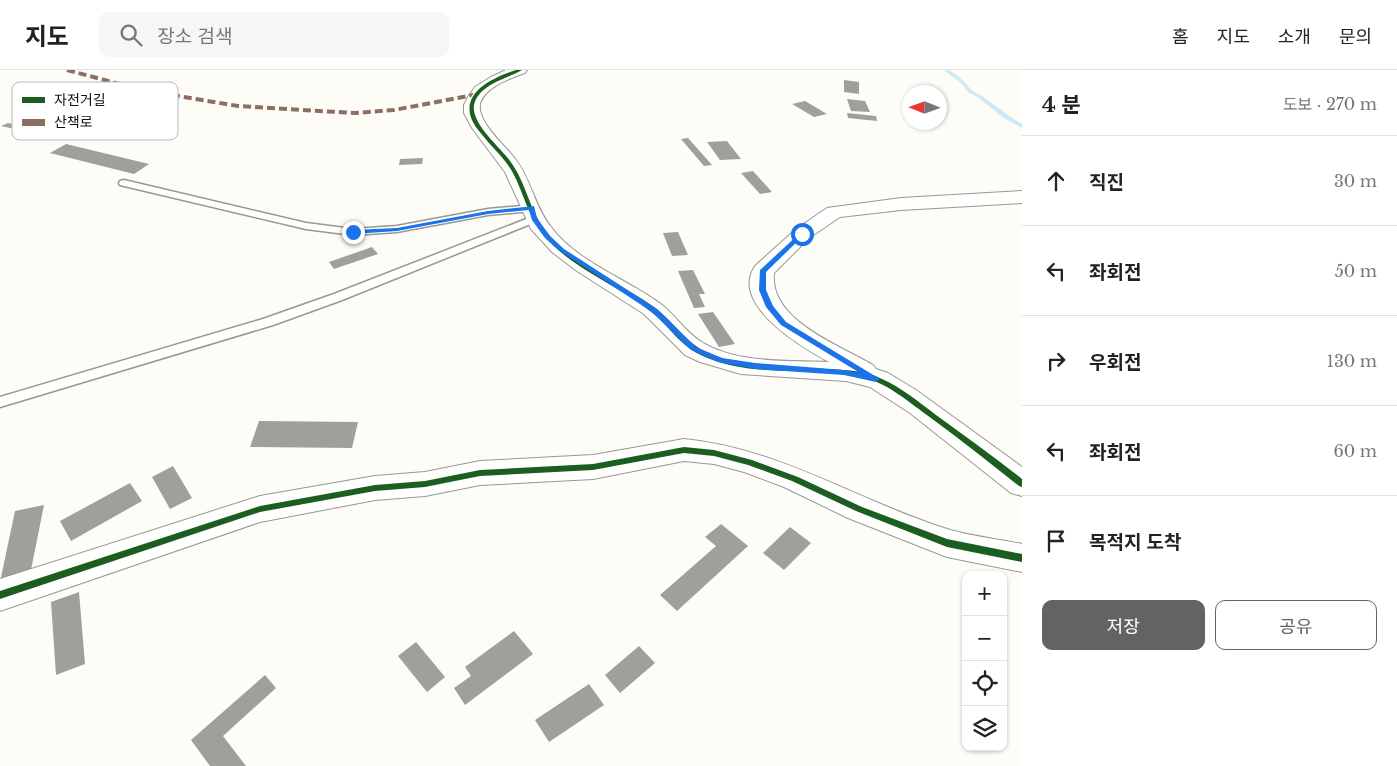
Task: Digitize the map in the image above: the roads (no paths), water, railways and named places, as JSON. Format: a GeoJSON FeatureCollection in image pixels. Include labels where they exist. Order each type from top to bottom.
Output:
{"type":"FeatureCollection","features":[{"type":"Feature","properties":{"kind":"street"},"geometry":{"type":"LineString","coordinates":[[520,70],[487,86],[474,101],[472,114],[510,164],[533,213],[547,237],[562,250],[654,311],[693,348],[721,360],[755,366],[844,372],[876,379]]}},
{"type":"Feature","properties":{"kind":"street"},"geometry":{"type":"LineString","coordinates":[[1022,197],[901,204],[834,212],[802,234],[762,272],[762,290],[770,307],[784,323],[914,402],[1022,484]]}},
{"type":"Feature","properties":{"kind":"street"},"geometry":{"type":"LineString","coordinates":[[0,595],[260,510],[375,488],[425,484],[480,473],[593,467],[684,450],[714,453],[749,462],[795,479],[859,509],[946,543],[1022,558]]}},
{"type":"Feature","properties":{"kind":"lane"},"geometry":{"type":"LineString","coordinates":[[124,183],[306,226],[353,232],[397,230],[488,212],[533,213]]}},
{"type":"Feature","properties":{"kind":"lane"},"geometry":{"type":"LineString","coordinates":[[0,402],[268,322],[338,297],[533,213]]}},
{"type":"Feature","properties":{"kind":"waterway"},"geometry":{"type":"LineString","coordinates":[[946,70],[964,83],[971,92],[1022,126]]}}]}
